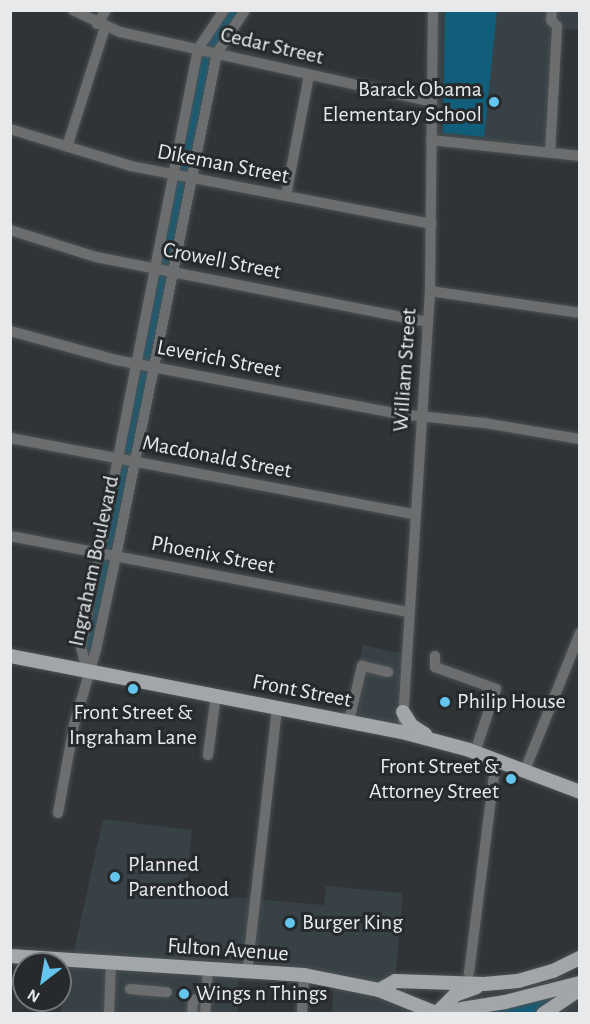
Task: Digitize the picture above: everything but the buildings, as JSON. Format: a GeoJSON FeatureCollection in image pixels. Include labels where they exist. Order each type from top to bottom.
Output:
{"type":"FeatureCollection","features":[{"type":"Feature","properties":{"kind":"main road","name":"Front Street"},"geometry":{"type":"LineString","coordinates":[[10,656],[402,732],[496,759],[579,792]]}},
{"type":"Feature","properties":{"kind":"main road"},"geometry":{"type":"LineString","coordinates":[[403,711],[411,725],[434,741]]}},
{"type":"Feature","properties":{"kind":"main road","name":"Fulton Avenue"},"geometry":{"type":"LineString","coordinates":[[10,956],[304,975],[379,990],[437,1013]]}},
{"type":"Feature","properties":{"kind":"main road"},"geometry":{"type":"LineString","coordinates":[[379,990],[395,981],[484,984],[527,978],[579,958]]}},
{"type":"Feature","properties":{"kind":"main road"},"geometry":{"type":"LineString","coordinates":[[437,1013],[506,1002],[579,983]]}},
{"type":"Feature","properties":{"kind":"main road"},"geometry":{"type":"LineString","coordinates":[[437,1013],[454,995],[484,984]]}},
{"type":"Feature","properties":{"kind":"main road"},"geometry":{"type":"LineString","coordinates":[[543,1014],[579,989]]}},
{"type":"Feature","properties":{"kind":"street","name":"Cedar Street"},"geometry":{"type":"LineString","coordinates":[[73,10],[101,25],[432,102]]}},
{"type":"Feature","properties":{"kind":"street"},"geometry":{"type":"LineString","coordinates":[[67,147],[106,10]]}},
{"type":"Feature","properties":{"kind":"street","name":"Ingraham Boulevard"},"geometry":{"type":"LineString","coordinates":[[87,671],[81,647],[198,49],[224,10]]}},
{"type":"Feature","properties":{"kind":"street","name":"Ingraham Boulevard"},"geometry":{"type":"LineString","coordinates":[[87,671],[96,650],[116,556],[216,53],[245,10]]}},
{"type":"Feature","properties":{"kind":"street","name":"William Street"},"geometry":{"type":"LineString","coordinates":[[402,732],[430,291],[433,10]]}},
{"type":"Feature","properties":{"kind":"street"},"geometry":{"type":"LineString","coordinates":[[550,153],[557,26],[551,20],[552,10]]}},
{"type":"Feature","properties":{"kind":"street"},"geometry":{"type":"LineString","coordinates":[[286,196],[309,75]]}},
{"type":"Feature","properties":{"kind":"street","name":"Dikeman Street"},"geometry":{"type":"LineString","coordinates":[[10,129],[67,147],[173,174],[431,224]]}},
{"type":"Feature","properties":{"kind":"street"},"geometry":{"type":"LineString","coordinates":[[431,140],[579,156]]}},
{"type":"Feature","properties":{"kind":"street","name":"Crowell Street"},"geometry":{"type":"LineString","coordinates":[[10,230],[96,257],[172,270],[428,322]]}},
{"type":"Feature","properties":{"kind":"street"},"geometry":{"type":"LineString","coordinates":[[430,291],[579,313]]}},
{"type":"Feature","properties":{"kind":"street","name":"Leverich Street"},"geometry":{"type":"LineString","coordinates":[[10,331],[66,348],[138,363],[422,416],[579,439]]}},
{"type":"Feature","properties":{"kind":"street","name":"Macdonald Street"},"geometry":{"type":"LineString","coordinates":[[10,438],[416,515]]}},
{"type":"Feature","properties":{"kind":"street","name":"Phoenix Street"},"geometry":{"type":"LineString","coordinates":[[10,536],[409,612]]}},
{"type":"Feature","properties":{"kind":"street"},"geometry":{"type":"LineString","coordinates":[[525,770],[579,633]]}},
{"type":"Feature","properties":{"kind":"street"},"geometry":{"type":"LineString","coordinates":[[435,656],[435,667],[496,689],[475,752]]}},
{"type":"Feature","properties":{"kind":"street"},"geometry":{"type":"LineString","coordinates":[[349,721],[362,666],[388,672]]}},
{"type":"Feature","properties":{"kind":"street"},"geometry":{"type":"LineString","coordinates":[[58,813],[87,671]]}},
{"type":"Feature","properties":{"kind":"street"},"geometry":{"type":"LineString","coordinates":[[208,755],[216,695]]}},
{"type":"Feature","properties":{"kind":"street"},"geometry":{"type":"LineString","coordinates":[[247,972],[277,707]]}},
{"type":"Feature","properties":{"kind":"street"},"geometry":{"type":"LineString","coordinates":[[469,973],[496,759]]}},
{"type":"Feature","properties":{"kind":"street"},"geometry":{"type":"LineString","coordinates":[[109,1014],[111,963]]}},
{"type":"Feature","properties":{"kind":"street"},"geometry":{"type":"LineString","coordinates":[[205,1014],[208,969]]}},
{"type":"Feature","properties":{"kind":"street"},"geometry":{"type":"LineString","coordinates":[[302,1014],[304,975]]}},
{"type":"Feature","properties":{"kind":"street"},"geometry":{"type":"LineString","coordinates":[[130,989],[167,992]]}},
{"type":"Feature","properties":{"kind":"street"},"geometry":{"type":"LineString","coordinates":[[192,1014],[193,1000],[206,997]]}},
{"type":"Feature","properties":{"kind":"shaded area"},"geometry":{"type":"Polygon","coordinates":[[[224,11],[245,11],[217,53],[87,671],[81,647],[198,49],[224,11]]]}},
{"type":"Feature","properties":{"kind":"shaded area","name":"Barack Obama Elementary School"},"geometry":{"type":"Polygon","coordinates":[[[433,11],[579,11],[579,30],[563,29],[551,146],[431,136],[433,11]]]}},
{"type":"Feature","properties":{"kind":"shaded area"},"geometry":{"type":"Polygon","coordinates":[[[445,11],[497,11],[484,137],[443,133],[445,11]]]}},
{"type":"Feature","properties":{"kind":"shaded area"},"geometry":{"type":"Polygon","coordinates":[[[363,645],[407,655],[402,732],[347,721],[363,645]]]}},
{"type":"Feature","properties":{"kind":"shaded area"},"geometry":{"type":"Polygon","coordinates":[[[103,819],[192,830],[186,893],[324,905],[326,886],[403,893],[395,981],[380,989],[437,1014],[332,1013],[334,980],[239,972],[237,1013],[60,1014],[60,1012],[72,1012],[72,960],[103,819]]]}},
{"type":"Feature","properties":{"kind":"shaded area"},"geometry":{"type":"Polygon","coordinates":[[[579,984],[543,1013],[438,1014],[579,984]]]}},
{"type":"Feature","properties":{"kind":"shaded area"},"geometry":{"type":"Polygon","coordinates":[[[579,989],[579,1013],[543,1013],[579,989]]]}},
{"type":"Feature","properties":{"kind":"place","name":"Barack Obama Elementary School"},"geometry":{"type":"Point","coordinates":[494,102]}},
{"type":"Feature","properties":{"kind":"place","name":"Front Street & Ingraham Lane"},"geometry":{"type":"Point","coordinates":[133,689]}},
{"type":"Feature","properties":{"kind":"place","name":"Philip House"},"geometry":{"type":"Point","coordinates":[445,702]}},
{"type":"Feature","properties":{"kind":"place","name":"Front Street & Attorney Street"},"geometry":{"type":"Point","coordinates":[511,779]}},
{"type":"Feature","properties":{"kind":"place","name":"Planned Parenthood"},"geometry":{"type":"Point","coordinates":[115,877]}},
{"type":"Feature","properties":{"kind":"place","name":"Burger King"},"geometry":{"type":"Point","coordinates":[290,923]}},
{"type":"Feature","properties":{"kind":"place","name":"Wings n Things"},"geometry":{"type":"Point","coordinates":[184,994]}}]}
